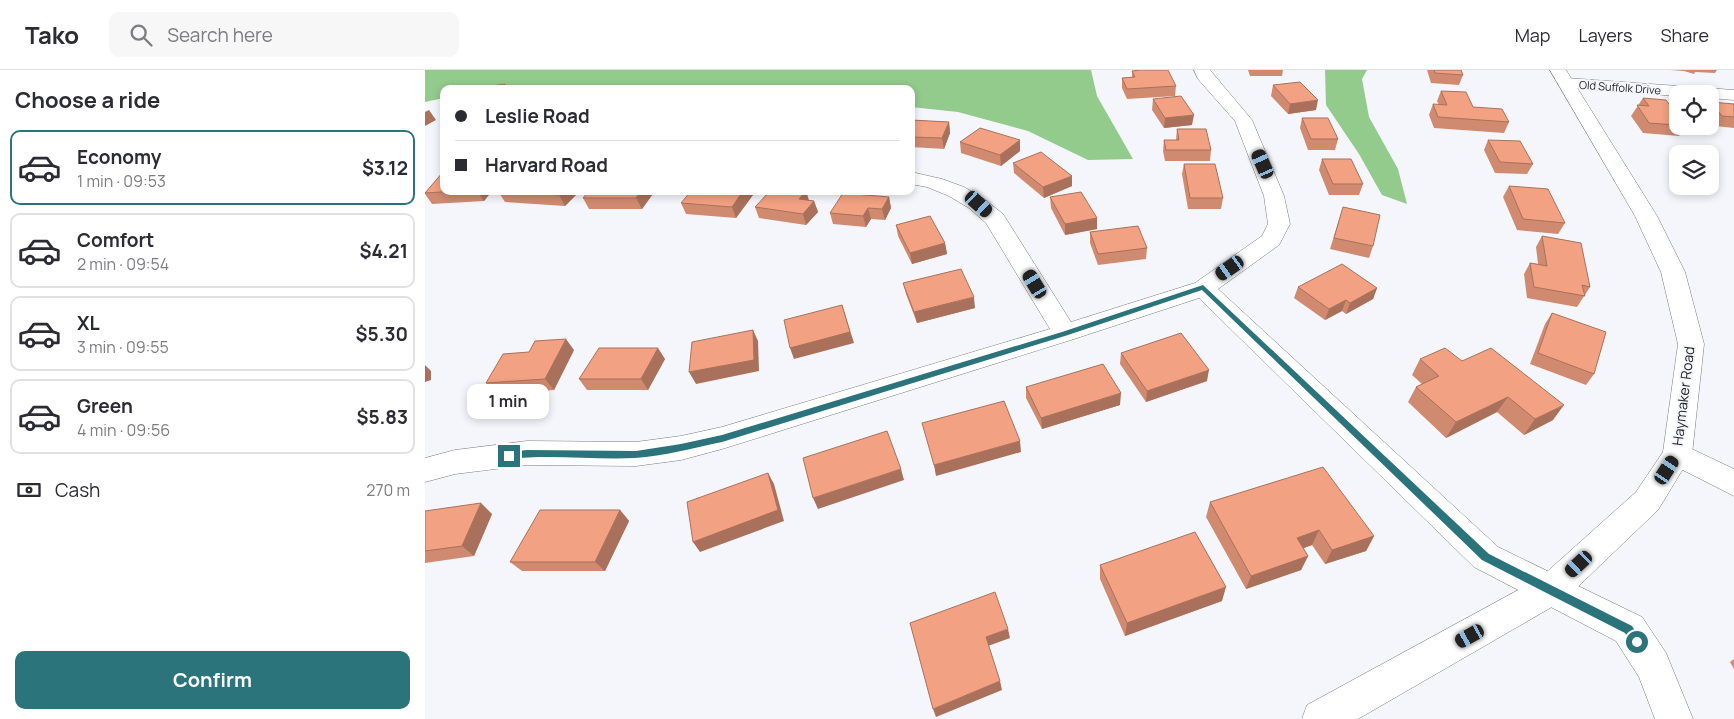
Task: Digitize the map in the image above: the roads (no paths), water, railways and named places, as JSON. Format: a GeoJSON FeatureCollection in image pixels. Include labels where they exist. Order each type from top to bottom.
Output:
{"type":"FeatureCollection","features":[{"type":"Feature","properties":{"kind":"street"},"geometry":{"type":"LineString","coordinates":[[425,470],[455,462],[527,453],[636,454],[681,448],[722,438],[1065,334],[1203,288],[1271,240],[1279,224],[1274,196],[1243,120],[1204,75],[1202,70]]}},
{"type":"Feature","properties":{"kind":"street","name":"Old Suffolk Drive"},"geometry":{"type":"LineString","coordinates":[[1562,76],[1734,95]]}},
{"type":"Feature","properties":{"kind":"street","name":"Haymaker Road"},"geometry":{"type":"LineString","coordinates":[[1321,719],[1552,589],[1647,501],[1677,454],[1691,344],[1673,272],[1646,216],[1562,76]]}},
{"type":"Feature","properties":{"kind":"street"},"geometry":{"type":"LineString","coordinates":[[915,179],[939,184],[964,195],[979,204],[995,219],[1065,334]]}},
{"type":"Feature","properties":{"kind":"street"},"geometry":{"type":"LineString","coordinates":[[1203,288],[1486,557],[1552,589],[1629,630],[1653,666],[1674,719]]}},
{"type":"Feature","properties":{"kind":"street"},"geometry":{"type":"LineString","coordinates":[[1677,454],[1734,483]]}}]}
